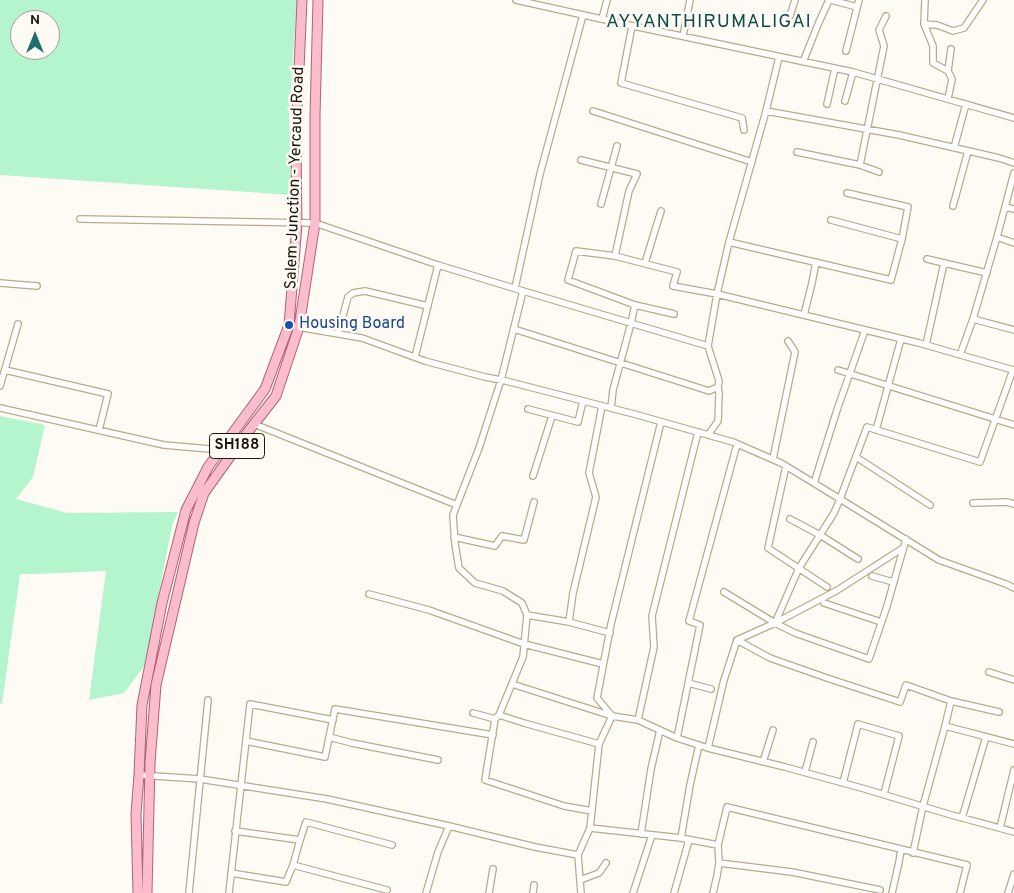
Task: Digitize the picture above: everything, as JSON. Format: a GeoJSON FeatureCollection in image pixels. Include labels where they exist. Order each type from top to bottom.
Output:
{"type":"FeatureCollection","features":[{"type":"Feature","properties":{"kind":"main road","name":"Salem Junction - Yercaud Road"},"geometry":{"type":"LineString","coordinates":[[138,893],[136,814],[142,705],[162,603],[186,510],[208,467],[265,389],[289,325],[297,224],[296,138],[302,0]]}},
{"type":"Feature","properties":{"kind":"main road","name":"SH188"},"geometry":{"type":"LineString","coordinates":[[147,893],[150,776],[156,685],[194,523],[204,493],[276,396],[299,327],[315,223],[318,0]]}},
{"type":"Feature","properties":{"kind":"street"},"geometry":{"type":"LineString","coordinates":[[516,0],[853,72],[1014,118]]}},
{"type":"Feature","properties":{"kind":"street"},"geometry":{"type":"LineString","coordinates":[[602,19],[607,0]]}},
{"type":"Feature","properties":{"kind":"street"},"geometry":{"type":"LineString","coordinates":[[683,36],[690,0]]}},
{"type":"Feature","properties":{"kind":"street"},"geometry":{"type":"LineString","coordinates":[[790,16],[795,0]]}},
{"type":"Feature","properties":{"kind":"street"},"geometry":{"type":"LineString","coordinates":[[803,62],[830,0],[849,2],[857,7]]}},
{"type":"Feature","properties":{"kind":"street"},"geometry":{"type":"LineString","coordinates":[[846,51],[859,0]]}},
{"type":"Feature","properties":{"kind":"street"},"geometry":{"type":"LineString","coordinates":[[924,0],[924,24],[933,46],[934,63],[948,71],[952,79],[948,99]]}},
{"type":"Feature","properties":{"kind":"street"},"geometry":{"type":"LineString","coordinates":[[924,24],[953,31],[964,28],[983,0]]}},
{"type":"Feature","properties":{"kind":"street"},"geometry":{"type":"LineString","coordinates":[[516,288],[540,174],[583,15]]}},
{"type":"Feature","properties":{"kind":"street"},"geometry":{"type":"LineString","coordinates":[[860,165],[884,46],[879,30],[886,16]]}},
{"type":"Feature","properties":{"kind":"street"},"geometry":{"type":"LineString","coordinates":[[632,26],[621,83],[742,118],[744,130]]}},
{"type":"Feature","properties":{"kind":"street"},"geometry":{"type":"LineString","coordinates":[[948,71],[952,49]]}},
{"type":"Feature","properties":{"kind":"street"},"geometry":{"type":"LineString","coordinates":[[708,435],[718,421],[720,393],[718,387],[720,381],[708,346],[717,294],[779,56]]}},
{"type":"Feature","properties":{"kind":"street"},"geometry":{"type":"LineString","coordinates":[[827,104],[836,68]]}},
{"type":"Feature","properties":{"kind":"street"},"geometry":{"type":"LineString","coordinates":[[845,101],[853,72]]}},
{"type":"Feature","properties":{"kind":"street"},"geometry":{"type":"LineString","coordinates":[[954,148],[966,104]]}},
{"type":"Feature","properties":{"kind":"street"},"geometry":{"type":"LineString","coordinates":[[593,111],[752,162]]}},
{"type":"Feature","properties":{"kind":"street"},"geometry":{"type":"LineString","coordinates":[[766,111],[900,135],[1014,163]]}},
{"type":"Feature","properties":{"kind":"street"},"geometry":{"type":"LineString","coordinates":[[601,204],[617,146]]}},
{"type":"Feature","properties":{"kind":"street"},"geometry":{"type":"LineString","coordinates":[[953,206],[968,151]]}},
{"type":"Feature","properties":{"kind":"street"},"geometry":{"type":"LineString","coordinates":[[797,152],[860,165],[878,172]]}},
{"type":"Feature","properties":{"kind":"street"},"geometry":{"type":"LineString","coordinates":[[580,160],[637,174],[629,191],[615,256]]}},
{"type":"Feature","properties":{"kind":"street"},"geometry":{"type":"LineString","coordinates":[[960,355],[987,274],[1014,173]]}},
{"type":"Feature","properties":{"kind":"street"},"geometry":{"type":"LineString","coordinates":[[729,242],[891,280],[908,208],[848,194]]}},
{"type":"Feature","properties":{"kind":"street"},"geometry":{"type":"LineString","coordinates":[[1005,207],[1014,209]]}},
{"type":"Feature","properties":{"kind":"street"},"geometry":{"type":"LineString","coordinates":[[645,264],[661,211]]}},
{"type":"Feature","properties":{"kind":"street"},"geometry":{"type":"LineString","coordinates":[[80,219],[315,223],[438,265],[708,346]]}},
{"type":"Feature","properties":{"kind":"street"},"geometry":{"type":"LineString","coordinates":[[831,220],[902,239]]}},
{"type":"Feature","properties":{"kind":"street"},"geometry":{"type":"LineString","coordinates":[[997,237],[1014,243]]}},
{"type":"Feature","properties":{"kind":"street"},"geometry":{"type":"LineString","coordinates":[[674,314],[635,305],[568,280],[576,252],[615,256],[677,272],[673,286],[717,294],[926,345],[1014,371],[980,462],[867,427],[834,513],[799,568],[775,622]]}},
{"type":"Feature","properties":{"kind":"street"},"geometry":{"type":"LineString","coordinates":[[926,259],[987,274]]}},
{"type":"Feature","properties":{"kind":"street"},"geometry":{"type":"LineString","coordinates":[[804,315],[816,262]]}},
{"type":"Feature","properties":{"kind":"street"},"geometry":{"type":"LineString","coordinates":[[926,345],[944,264]]}},
{"type":"Feature","properties":{"kind":"street"},"geometry":{"type":"LineString","coordinates":[[415,358],[438,265]]}},
{"type":"Feature","properties":{"kind":"street"},"geometry":{"type":"LineString","coordinates":[[0,283],[37,286]]}},
{"type":"Feature","properties":{"kind":"street"},"geometry":{"type":"LineString","coordinates":[[523,290],[502,380],[453,516],[459,568],[475,583],[503,591],[522,603],[527,615],[523,657],[497,717],[485,780],[564,806],[592,811]]}},
{"type":"Feature","properties":{"kind":"street"},"geometry":{"type":"LineString","coordinates":[[338,334],[348,297],[353,293],[365,291],[428,306]]}},
{"type":"Feature","properties":{"kind":"street"},"geometry":{"type":"LineString","coordinates":[[611,408],[613,390],[632,323],[635,305]]}},
{"type":"Feature","properties":{"kind":"street"},"geometry":{"type":"LineString","coordinates":[[973,319],[1014,330]]}},
{"type":"Feature","properties":{"kind":"street"},"geometry":{"type":"LineString","coordinates":[[0,386],[18,324]]}},
{"type":"Feature","properties":{"kind":"street"},"geometry":{"type":"LineString","coordinates":[[289,325],[362,338],[415,358],[611,408],[737,444],[786,466],[939,560],[1014,588]]}},
{"type":"Feature","properties":{"kind":"street"},"geometry":{"type":"LineString","coordinates":[[514,329],[709,391],[718,387]]}},
{"type":"Feature","properties":{"kind":"street"},"geometry":{"type":"LineString","coordinates":[[814,483],[865,330]]}},
{"type":"Feature","properties":{"kind":"street"},"geometry":{"type":"LineString","coordinates":[[876,430],[901,339]]}},
{"type":"Feature","properties":{"kind":"street"},"geometry":{"type":"LineString","coordinates":[[773,460],[795,352],[788,341]]}},
{"type":"Feature","properties":{"kind":"street"},"geometry":{"type":"LineString","coordinates":[[5,370],[108,394],[99,430]]}},
{"type":"Feature","properties":{"kind":"street"},"geometry":{"type":"LineString","coordinates":[[838,370],[1014,425]]}},
{"type":"Feature","properties":{"kind":"street"},"geometry":{"type":"LineString","coordinates":[[528,409],[578,422],[583,401]]}},
{"type":"Feature","properties":{"kind":"street"},"geometry":{"type":"LineString","coordinates":[[569,622],[573,593],[596,497],[588,473],[602,406]]}},
{"type":"Feature","properties":{"kind":"street"},"geometry":{"type":"LineString","coordinates":[[0,408],[164,445],[221,450]]}},
{"type":"Feature","properties":{"kind":"street"},"geometry":{"type":"LineString","coordinates":[[533,476],[552,416]]}},
{"type":"Feature","properties":{"kind":"street"},"geometry":{"type":"LineString","coordinates":[[612,716],[597,698],[610,633],[661,422]]}},
{"type":"Feature","properties":{"kind":"street"},"geometry":{"type":"LineString","coordinates":[[254,424],[457,505]]}},
{"type":"Feature","properties":{"kind":"street"},"geometry":{"type":"LineString","coordinates":[[638,720],[654,648],[652,616],[698,432]]}},
{"type":"Feature","properties":{"kind":"street"},"geometry":{"type":"LineString","coordinates":[[677,738],[700,625],[689,621],[737,444]]}},
{"type":"Feature","properties":{"kind":"street"},"geometry":{"type":"LineString","coordinates":[[856,457],[930,505]]}},
{"type":"Feature","properties":{"kind":"street"},"geometry":{"type":"LineString","coordinates":[[786,466],[768,548],[827,587]]}},
{"type":"Feature","properties":{"kind":"street"},"geometry":{"type":"LineString","coordinates":[[454,537],[495,546],[502,536],[524,540],[534,502]]}},
{"type":"Feature","properties":{"kind":"street"},"geometry":{"type":"LineString","coordinates":[[973,503],[1007,502],[1014,504]]}},
{"type":"Feature","properties":{"kind":"street"},"geometry":{"type":"LineString","coordinates":[[790,519],[858,559]]}},
{"type":"Feature","properties":{"kind":"street"},"geometry":{"type":"LineString","coordinates":[[724,592],[795,633],[869,659],[906,539]]}},
{"type":"Feature","properties":{"kind":"street"},"geometry":{"type":"LineString","coordinates":[[708,748],[724,680],[737,640],[836,591],[903,548]]}},
{"type":"Feature","properties":{"kind":"street"},"geometry":{"type":"LineString","coordinates":[[872,576],[894,582]]}},
{"type":"Feature","properties":{"kind":"street"},"geometry":{"type":"LineString","coordinates":[[369,594],[429,610],[524,644],[604,664]]}},
{"type":"Feature","properties":{"kind":"street"},"geometry":{"type":"LineString","coordinates":[[824,603],[881,622]]}},
{"type":"Feature","properties":{"kind":"street"},"geometry":{"type":"LineString","coordinates":[[527,615],[569,622],[610,633]]}},
{"type":"Feature","properties":{"kind":"street"},"geometry":{"type":"LineString","coordinates":[[737,640],[770,658],[900,702],[906,686],[951,701],[999,712]]}},
{"type":"Feature","properties":{"kind":"street"},"geometry":{"type":"LineString","coordinates":[[989,672],[1014,680]]}},
{"type":"Feature","properties":{"kind":"street"},"geometry":{"type":"LineString","coordinates":[[688,683],[711,689]]}},
{"type":"Feature","properties":{"kind":"street"},"geometry":{"type":"LineString","coordinates":[[512,684],[612,716],[638,720],[677,738],[708,748],[805,772],[1014,832]]}},
{"type":"Feature","properties":{"kind":"street"},"geometry":{"type":"LineString","coordinates":[[189,893],[208,700]]}},
{"type":"Feature","properties":{"kind":"street"},"geometry":{"type":"LineString","coordinates":[[913,853],[923,806],[951,701]]}},
{"type":"Feature","properties":{"kind":"street"},"geometry":{"type":"LineString","coordinates":[[228,893],[250,704],[333,720]]}},
{"type":"Feature","properties":{"kind":"street"},"geometry":{"type":"LineString","coordinates":[[246,741],[325,757],[335,709],[493,735]]}},
{"type":"Feature","properties":{"kind":"street"},"geometry":{"type":"LineString","coordinates":[[473,713],[524,723],[599,744]]}},
{"type":"Feature","properties":{"kind":"street"},"geometry":{"type":"LineString","coordinates":[[581,893],[578,855],[590,828],[599,744],[612,716]]}},
{"type":"Feature","properties":{"kind":"street"},"geometry":{"type":"LineString","coordinates":[[843,783],[858,724],[899,736],[884,794]]}},
{"type":"Feature","properties":{"kind":"street"},"geometry":{"type":"LineString","coordinates":[[945,726],[1014,744]]}},
{"type":"Feature","properties":{"kind":"street"},"geometry":{"type":"LineString","coordinates":[[641,834],[651,769],[660,730]]}},
{"type":"Feature","properties":{"kind":"street"},"geometry":{"type":"LineString","coordinates":[[763,762],[773,730]]}},
{"type":"Feature","properties":{"kind":"street"},"geometry":{"type":"LineString","coordinates":[[329,737],[438,760]]}},
{"type":"Feature","properties":{"kind":"street"},"geometry":{"type":"LineString","coordinates":[[962,818],[986,737]]}},
{"type":"Feature","properties":{"kind":"street"},"geometry":{"type":"LineString","coordinates":[[805,772],[813,742]]}},
{"type":"Feature","properties":{"kind":"street"},"geometry":{"type":"LineString","coordinates":[[681,838],[699,745]]}},
{"type":"Feature","properties":{"kind":"street"},"geometry":{"type":"LineString","coordinates":[[1000,828],[1014,770]]}},
{"type":"Feature","properties":{"kind":"street"},"geometry":{"type":"LineString","coordinates":[[139,775],[241,784],[327,799],[535,847],[578,855]]}},
{"type":"Feature","properties":{"kind":"street"},"geometry":{"type":"LineString","coordinates":[[713,893],[719,863],[718,845],[726,807],[967,865],[960,893]]}},
{"type":"Feature","properties":{"kind":"street"},"geometry":{"type":"LineString","coordinates":[[231,873],[286,882],[306,822],[392,845]]}},
{"type":"Feature","properties":{"kind":"street"},"geometry":{"type":"LineString","coordinates":[[426,893],[438,852],[449,826]]}},
{"type":"Feature","properties":{"kind":"street"},"geometry":{"type":"LineString","coordinates":[[590,828],[681,838],[718,845]]}},
{"type":"Feature","properties":{"kind":"street"},"geometry":{"type":"LineString","coordinates":[[236,831],[300,840]]}},
{"type":"Feature","properties":{"kind":"street"},"geometry":{"type":"LineString","coordinates":[[633,893],[652,835]]}},
{"type":"Feature","properties":{"kind":"street"},"geometry":{"type":"LineString","coordinates":[[674,893],[690,840]]}},
{"type":"Feature","properties":{"kind":"street"},"geometry":{"type":"LineString","coordinates":[[892,893],[901,850]]}},
{"type":"Feature","properties":{"kind":"street"},"geometry":{"type":"LineString","coordinates":[[580,880],[599,873],[606,863]]}},
{"type":"Feature","properties":{"kind":"street"},"geometry":{"type":"LineString","coordinates":[[719,863],[792,872],[880,890]]}},
{"type":"Feature","properties":{"kind":"street"},"geometry":{"type":"LineString","coordinates":[[293,865],[387,890]]}},
{"type":"Feature","properties":{"kind":"street"},"geometry":{"type":"LineString","coordinates":[[489,893],[493,868]]}},
{"type":"Feature","properties":{"kind":"street"},"geometry":{"type":"LineString","coordinates":[[1008,893],[1014,874]]}},
{"type":"Feature","properties":{"kind":"street"},"geometry":{"type":"LineString","coordinates":[[533,893],[534,885]]}},
{"type":"Feature","properties":{"kind":"green space"},"geometry":{"type":"Polygon","coordinates":[[[0,0],[297,0],[289,115],[292,195],[0,175],[0,0]]]}},
{"type":"Feature","properties":{"kind":"green space"},"geometry":{"type":"Polygon","coordinates":[[[0,416],[45,425],[33,477],[16,499],[67,513],[178,512],[172,526],[145,665],[124,693],[89,700],[106,571],[20,574],[2,704],[0,703],[0,416]]]}},
{"type":"Feature","properties":{"kind":"place","name":"Housing Board"},"geometry":{"type":"Point","coordinates":[289,325]}},
{"type":"Feature","properties":{"kind":"district","name":"AYYANTHIRUMALIGAI"},"geometry":{"type":"Point","coordinates":[709,23]}}]}
